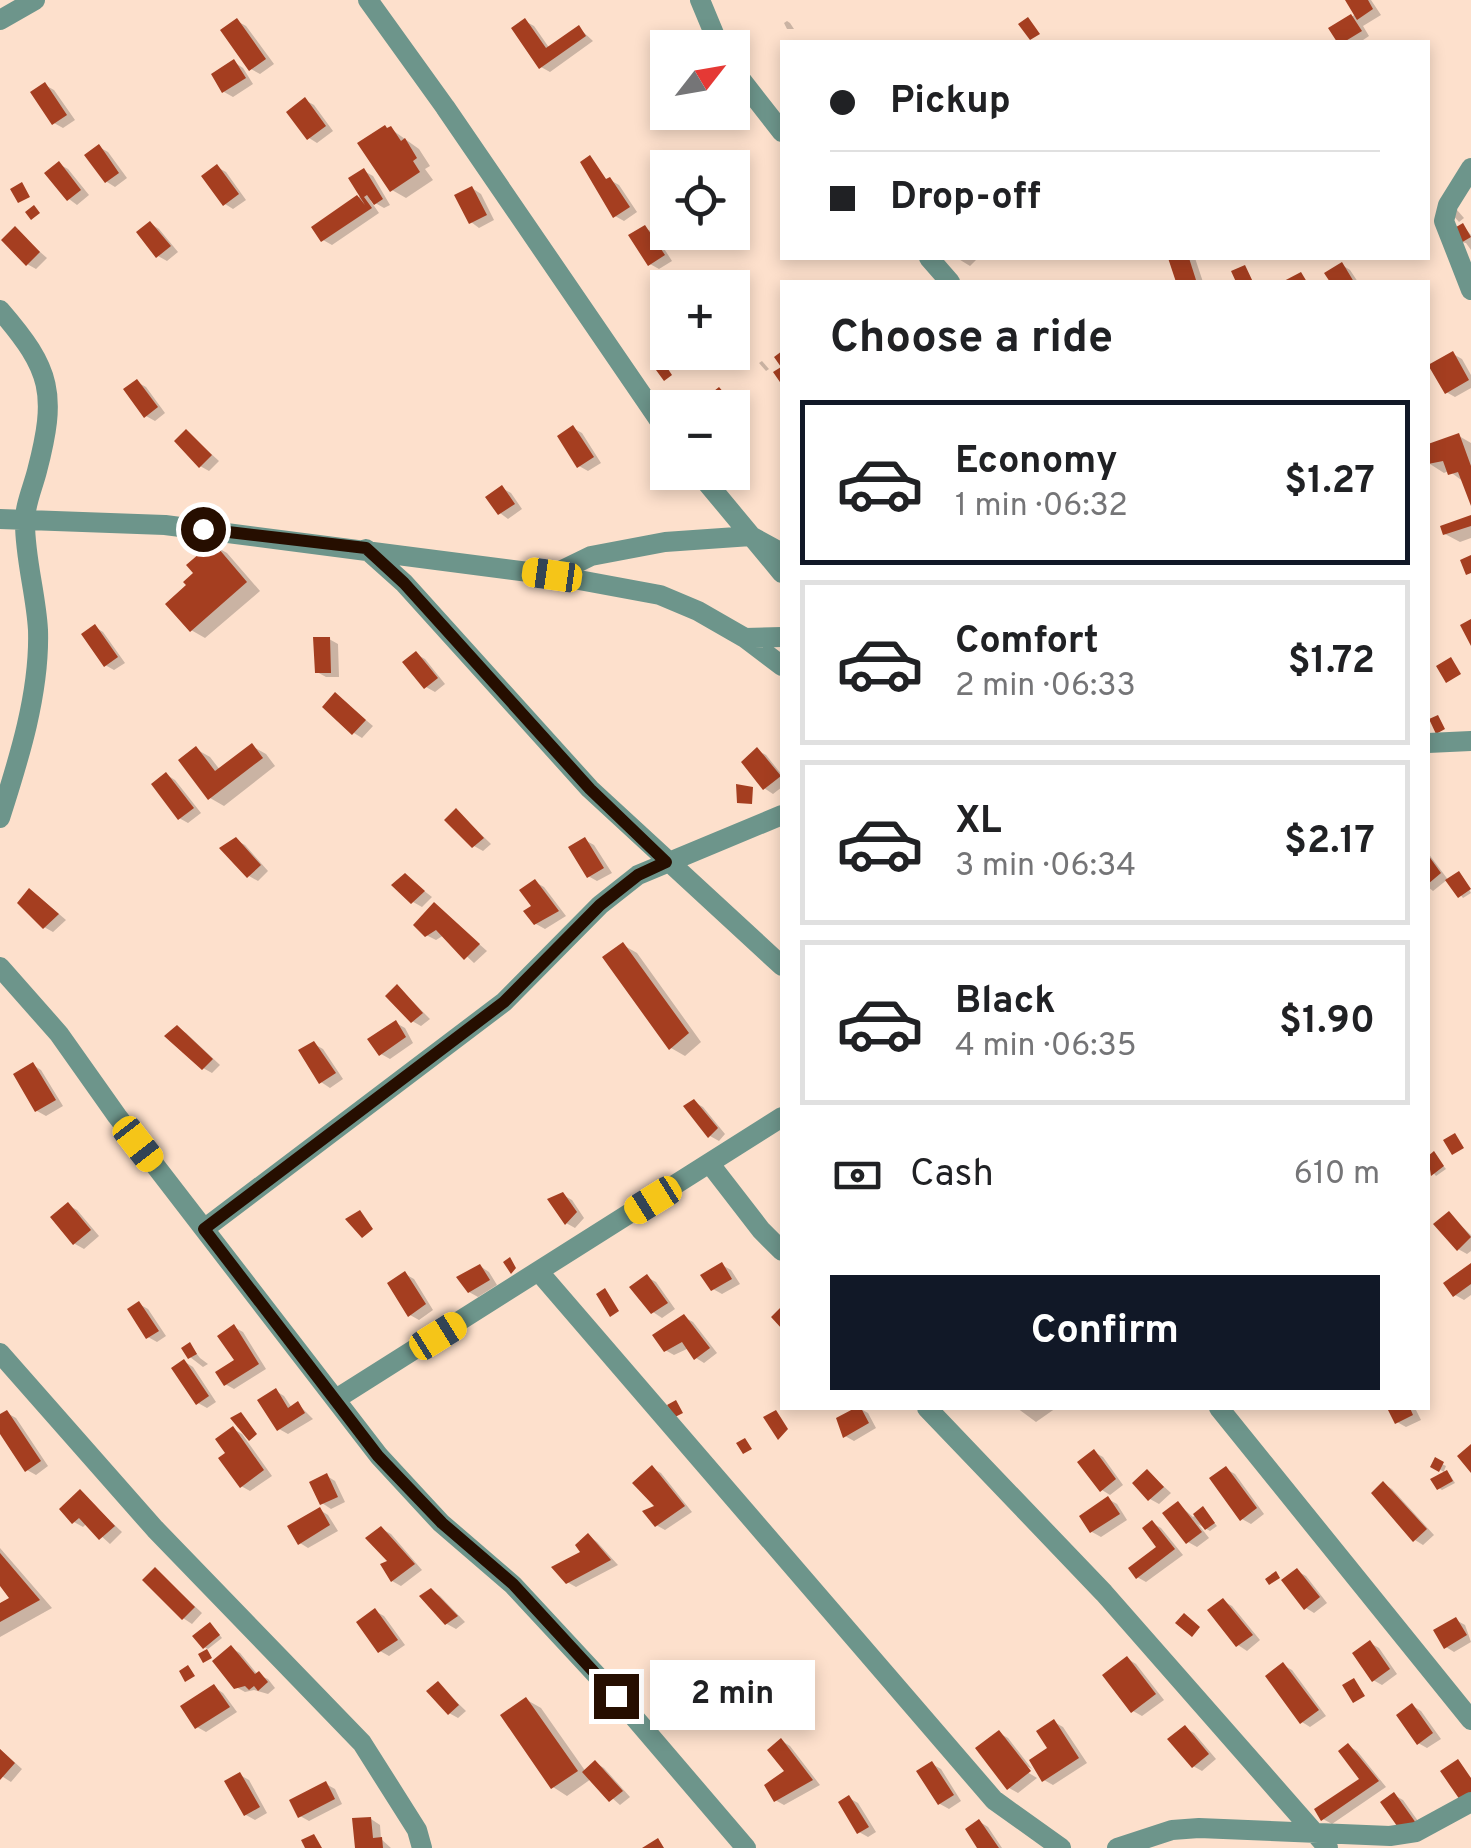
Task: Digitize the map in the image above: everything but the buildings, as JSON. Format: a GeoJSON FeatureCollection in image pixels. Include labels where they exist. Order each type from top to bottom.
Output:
{"type":"FeatureCollection","features":[{"type":"Feature","properties":{"kind":"street"},"geometry":{"type":"LineString","coordinates":[[0,20],[35,0]]}},
{"type":"Feature","properties":{"kind":"street"},"geometry":{"type":"LineString","coordinates":[[368,0],[650,407]]}},
{"type":"Feature","properties":{"kind":"street"},"geometry":{"type":"LineString","coordinates":[[700,0],[712,30]]}},
{"type":"Feature","properties":{"kind":"street"},"geometry":{"type":"LineString","coordinates":[[750,91],[780,129]]}},
{"type":"Feature","properties":{"kind":"street"},"geometry":{"type":"LineString","coordinates":[[1471,168],[1448,205],[1444,221],[1471,290]]}},
{"type":"Feature","properties":{"kind":"street"},"geometry":{"type":"LineString","coordinates":[[930,260],[948,280]]}},
{"type":"Feature","properties":{"kind":"street"},"geometry":{"type":"LineString","coordinates":[[0,310],[37,356],[49,403],[42,450],[7,518],[38,633],[30,701],[0,818]]}},
{"type":"Feature","properties":{"kind":"street"},"geometry":{"type":"LineString","coordinates":[[713,490],[780,571]]}},
{"type":"Feature","properties":{"kind":"street"},"geometry":{"type":"LineString","coordinates":[[7,518],[165,525],[366,548],[660,595],[745,638],[780,664]]}},
{"type":"Feature","properties":{"kind":"street"},"geometry":{"type":"LineString","coordinates":[[552,575],[590,556],[664,542],[752,536],[780,552]]}},
{"type":"Feature","properties":{"kind":"street"},"geometry":{"type":"LineString","coordinates":[[366,548],[404,583],[590,789],[780,964]]}},
{"type":"Feature","properties":{"kind":"street"},"geometry":{"type":"LineString","coordinates":[[745,638],[780,637]]}},
{"type":"Feature","properties":{"kind":"street"},"geometry":{"type":"LineString","coordinates":[[1430,743],[1471,741]]}},
{"type":"Feature","properties":{"kind":"street"},"geometry":{"type":"LineString","coordinates":[[204,1229],[504,1002],[600,905],[638,875],[780,816]]}},
{"type":"Feature","properties":{"kind":"street"},"geometry":{"type":"LineString","coordinates":[[0,967],[59,1034],[116,1116],[378,1456],[442,1523],[513,1584],[616,1696],[746,1848]]}},
{"type":"Feature","properties":{"kind":"street"},"geometry":{"type":"LineString","coordinates":[[336,1399],[780,1118]]}},
{"type":"Feature","properties":{"kind":"street"},"geometry":{"type":"LineString","coordinates":[[710,1164],[780,1249]]}},
{"type":"Feature","properties":{"kind":"street"},"geometry":{"type":"LineString","coordinates":[[539,1272],[994,1800],[1060,1848]]}},
{"type":"Feature","properties":{"kind":"street"},"geometry":{"type":"LineString","coordinates":[[0,1352],[155,1529],[362,1743],[418,1830],[422,1848]]}},
{"type":"Feature","properties":{"kind":"street"},"geometry":{"type":"LineString","coordinates":[[929,1410],[1104,1593],[1328,1848]]}},
{"type":"Feature","properties":{"kind":"street"},"geometry":{"type":"LineString","coordinates":[[1221,1410],[1471,1720]]}},
{"type":"Feature","properties":{"kind":"street"},"geometry":{"type":"LineString","coordinates":[[1117,1848],[1172,1830],[1390,1836],[1416,1832],[1471,1802]]}},
{"type":"Feature","properties":{"kind":"route"},"geometry":{"type":"LineString","coordinates":[[203,529],[366,548],[404,583],[590,789],[666,862],[638,875],[600,905],[504,1002],[204,1229],[378,1456],[442,1523],[513,1584],[616,1696]]}}]}
